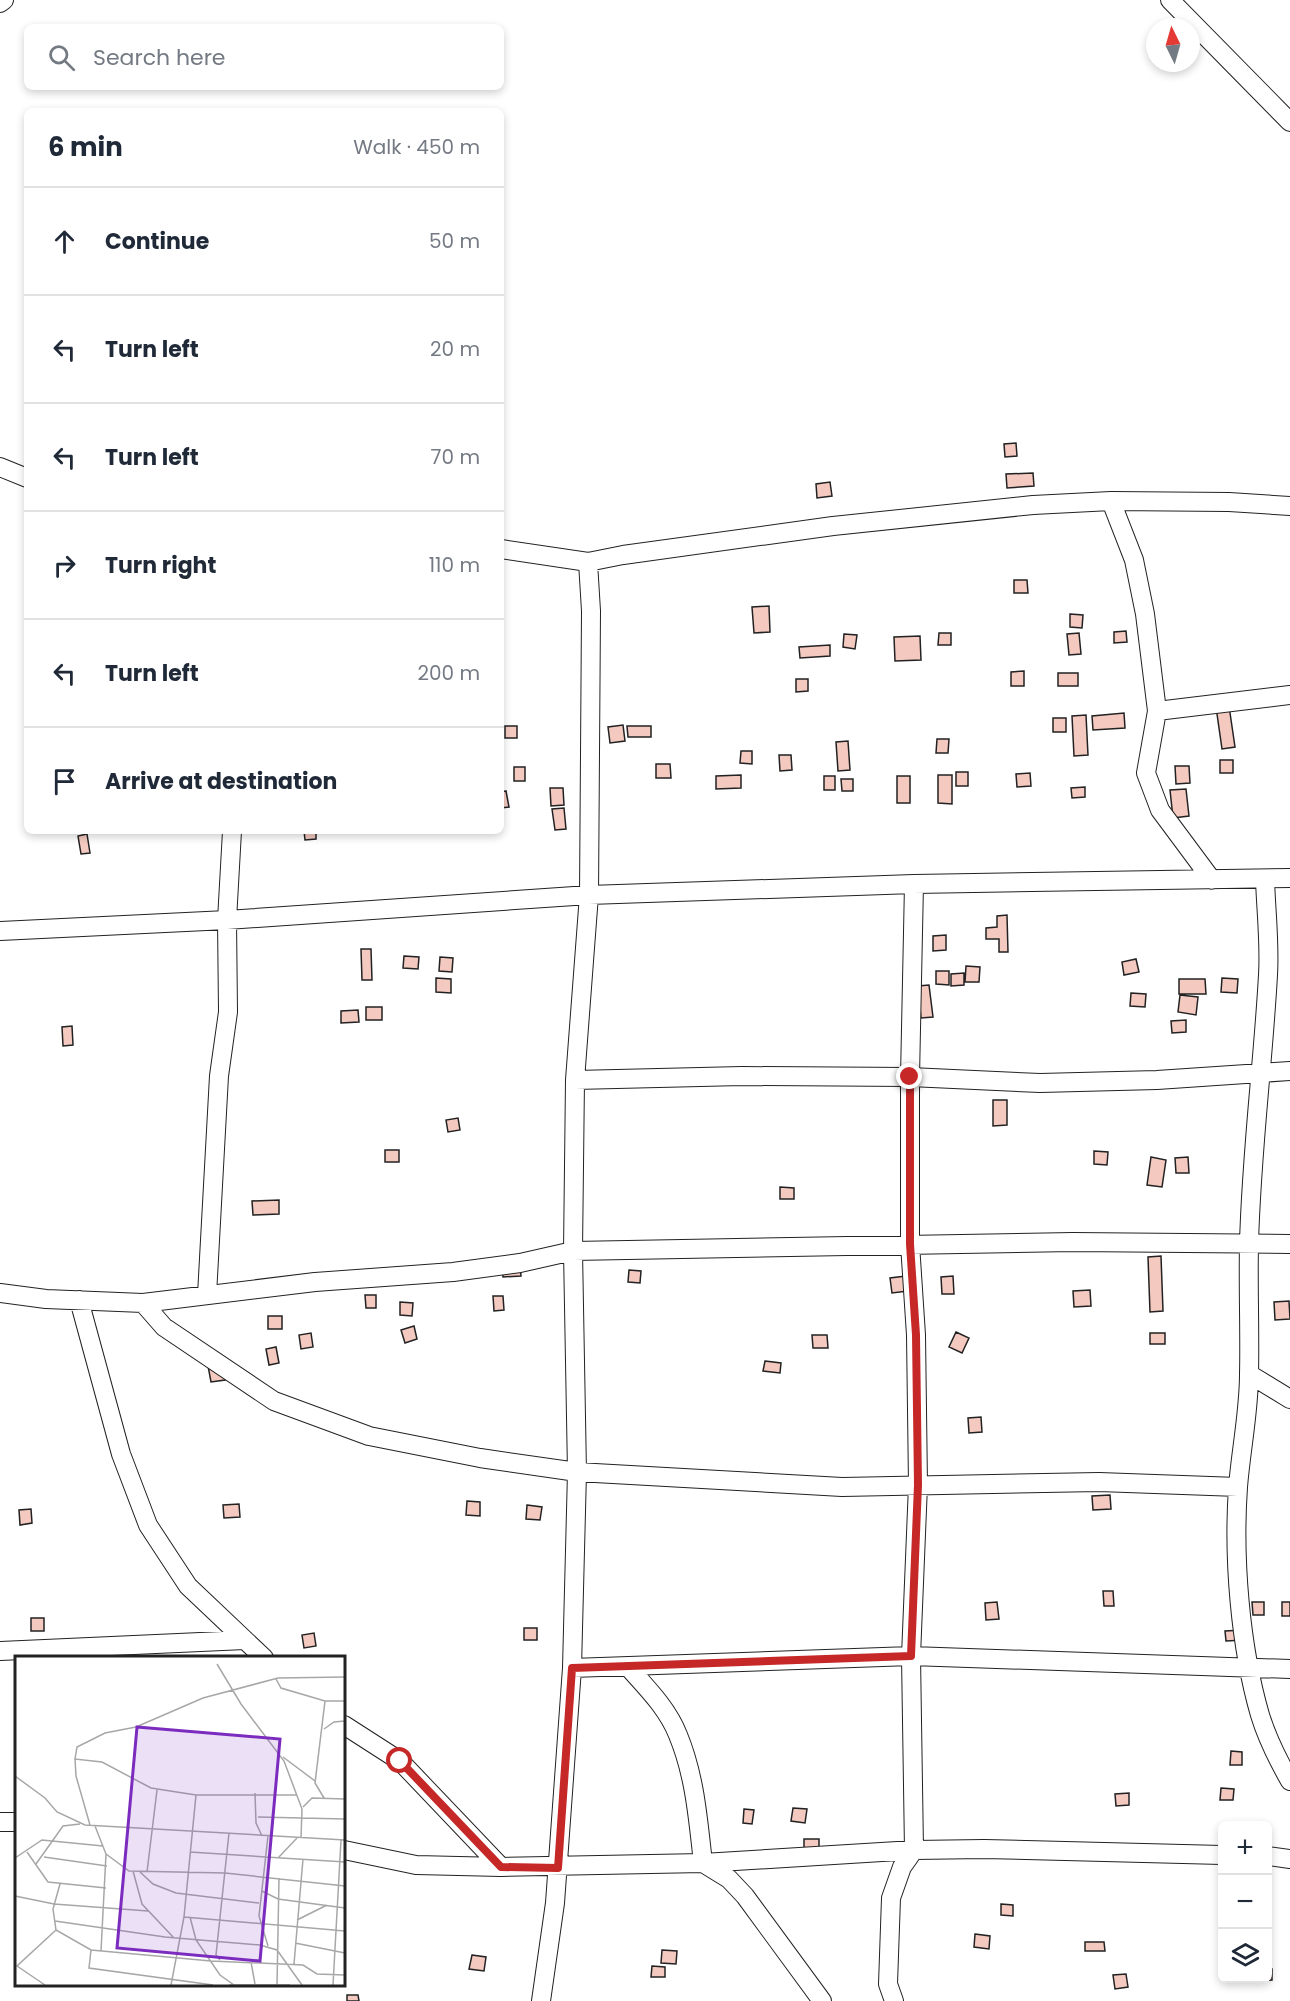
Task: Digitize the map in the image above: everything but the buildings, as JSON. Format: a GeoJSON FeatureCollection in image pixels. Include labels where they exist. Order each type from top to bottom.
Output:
{"type":"FeatureCollection","features":[{"type":"Feature","properties":{"kind":"street"},"geometry":{"type":"LineString","coordinates":[[0,3],[4,0]]}},
{"type":"Feature","properties":{"kind":"street"},"geometry":{"type":"LineString","coordinates":[[1170,0],[1290,122]]}},
{"type":"Feature","properties":{"kind":"street"},"geometry":{"type":"LineString","coordinates":[[0,467],[24,477]]}},
{"type":"Feature","properties":{"kind":"street"},"geometry":{"type":"LineString","coordinates":[[1111,501],[1134,560],[1145,614],[1157,711],[1146,773],[1160,810],[1212,880]]}},
{"type":"Feature","properties":{"kind":"street"},"geometry":{"type":"LineString","coordinates":[[504,549],[588,562],[623,555],[833,526],[1033,505],[1111,501],[1229,502],[1290,506]]}},
{"type":"Feature","properties":{"kind":"street"},"geometry":{"type":"LineString","coordinates":[[542,2001],[558,1868],[572,1668],[577,1472],[573,1251],[575,1080],[589,895],[591,611],[588,562]]}},
{"type":"Feature","properties":{"kind":"street"},"geometry":{"type":"LineString","coordinates":[[1157,711],[1290,695]]}},
{"type":"Feature","properties":{"kind":"street"},"geometry":{"type":"LineString","coordinates":[[207,1295],[219,1077],[228,1012],[226,920],[232,834]]}},
{"type":"Feature","properties":{"kind":"street"},"geometry":{"type":"LineString","coordinates":[[0,931],[226,920],[589,895],[914,884],[1290,878]]}},
{"type":"Feature","properties":{"kind":"street"},"geometry":{"type":"LineString","coordinates":[[1265,879],[1268,973],[1259,1074],[1249,1244],[1250,1374],[1247,1420],[1238,1487],[1236,1546],[1249,1667],[1260,1715],[1276,1756],[1290,1781]]}},
{"type":"Feature","properties":{"kind":"street"},"geometry":{"type":"LineString","coordinates":[[894,2001],[888,1984],[891,1898],[902,1867],[914,1851],[911,1656],[918,1485],[916,1335],[910,1244],[910,1077],[914,884]]}},
{"type":"Feature","properties":{"kind":"street"},"geometry":{"type":"LineString","coordinates":[[575,1080],[742,1076],[910,1077],[1040,1083],[1157,1080],[1290,1071]]}},
{"type":"Feature","properties":{"kind":"street"},"geometry":{"type":"LineString","coordinates":[[0,1293],[143,1303],[315,1282],[453,1272],[520,1263],[573,1251],[1073,1242],[1290,1244]]}},
{"type":"Feature","properties":{"kind":"street"},"geometry":{"type":"LineString","coordinates":[[79,1300],[121,1454],[148,1526],[188,1586],[262,1656]]}},
{"type":"Feature","properties":{"kind":"street"},"geometry":{"type":"LineString","coordinates":[[143,1303],[164,1327],[274,1401],[369,1436],[480,1458],[577,1472],[842,1487],[1099,1482],[1238,1487]]}},
{"type":"Feature","properties":{"kind":"street"},"geometry":{"type":"LineString","coordinates":[[1250,1374],[1290,1399]]}},
{"type":"Feature","properties":{"kind":"street"},"geometry":{"type":"LineString","coordinates":[[0,1651],[245,1640]]}},
{"type":"Feature","properties":{"kind":"street"},"geometry":{"type":"LineString","coordinates":[[572,1668],[629,1668],[911,1656],[1290,1669]]}},
{"type":"Feature","properties":{"kind":"street"},"geometry":{"type":"LineString","coordinates":[[629,1668],[655,1696],[678,1733],[695,1790],[703,1863]]}},
{"type":"Feature","properties":{"kind":"street"},"geometry":{"type":"LineString","coordinates":[[345,1726],[400,1761],[501,1867]]}},
{"type":"Feature","properties":{"kind":"street"},"geometry":{"type":"LineString","coordinates":[[345,1850],[416,1865],[558,1868],[984,1849],[1218,1855]]}},
{"type":"Feature","properties":{"kind":"street"},"geometry":{"type":"LineString","coordinates":[[1272,1857],[1290,1859]]}},
{"type":"Feature","properties":{"kind":"street"},"geometry":{"type":"LineString","coordinates":[[703,1863],[729,1879],[745,1896],[822,2001]]}},
{"type":"Feature","properties":{"kind":"route"},"geometry":{"type":"LineString","coordinates":[[400,1761],[501,1867],[558,1868],[572,1668],[629,1668],[911,1656],[918,1485],[916,1335],[910,1244],[910,1077]]}}]}
